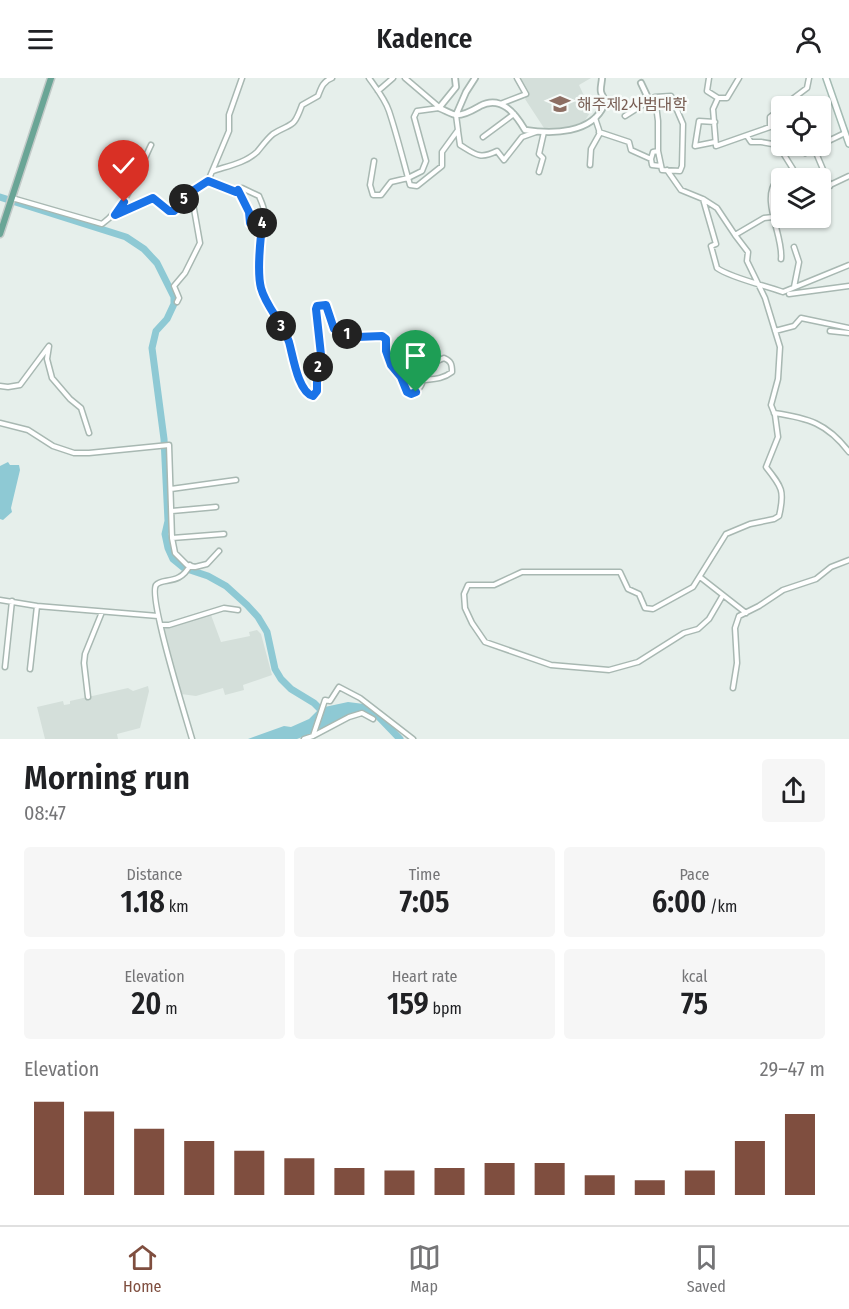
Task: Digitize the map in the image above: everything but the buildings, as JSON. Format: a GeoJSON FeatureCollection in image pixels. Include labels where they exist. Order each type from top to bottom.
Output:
{"type":"FeatureCollection","features":[{"type":"Feature","properties":{"kind":"main road"},"geometry":{"type":"LineString","coordinates":[[0,234],[51,78]]}},
{"type":"Feature","properties":{"kind":"main road"},"geometry":{"type":"LineString","coordinates":[[826,78],[849,144]]}},
{"type":"Feature","properties":{"kind":"street"},"geometry":{"type":"LineString","coordinates":[[11,198],[102,224],[115,215],[153,198],[169,211],[174,211],[191,192],[208,181],[229,131],[229,115],[242,78]]}},
{"type":"Feature","properties":{"kind":"street"},"geometry":{"type":"LineString","coordinates":[[212,171],[237,164],[255,154],[273,135],[291,127],[302,105],[318,96],[321,87],[332,78]]}},
{"type":"Feature","properties":{"kind":"street"},"geometry":{"type":"LineString","coordinates":[[369,78],[389,111],[410,185],[417,186],[442,166],[442,153],[458,130]]}},
{"type":"Feature","properties":{"kind":"street"},"geometry":{"type":"LineString","coordinates":[[378,91],[393,78]]}},
{"type":"Feature","properties":{"kind":"street"},"geometry":{"type":"LineString","coordinates":[[405,78],[440,108],[456,115],[470,112],[491,101],[515,113],[525,130],[537,132],[562,132],[590,124],[604,105],[605,100],[600,91],[602,78]]}},
{"type":"Feature","properties":{"kind":"street"},"geometry":{"type":"LineString","coordinates":[[374,161],[370,185],[373,195],[381,195],[391,182],[408,178],[422,171],[426,161],[414,117],[417,111],[440,108],[456,87],[455,78]]}},
{"type":"Feature","properties":{"kind":"street"},"geometry":{"type":"LineString","coordinates":[[476,78],[465,92],[456,115],[460,145],[478,156],[488,156],[497,151],[504,160],[522,137],[537,132]]}},
{"type":"Feature","properties":{"kind":"street"},"geometry":{"type":"LineString","coordinates":[[500,104],[526,94],[517,78]]}},
{"type":"Feature","properties":{"kind":"street"},"geometry":{"type":"LineString","coordinates":[[709,78],[707,90],[718,98],[727,98],[739,78]]}},
{"type":"Feature","properties":{"kind":"street"},"geometry":{"type":"LineString","coordinates":[[796,96],[807,88],[809,78]]}},
{"type":"Feature","properties":{"kind":"street"},"geometry":{"type":"LineString","coordinates":[[641,83],[649,100]]}},
{"type":"Feature","properties":{"kind":"street"},"geometry":{"type":"LineString","coordinates":[[625,116],[655,97],[671,96],[683,124],[680,171],[662,170],[658,151],[655,97]]}},
{"type":"Feature","properties":{"kind":"street"},"geometry":{"type":"LineString","coordinates":[[718,98],[713,109],[716,146],[770,128],[771,116]]}},
{"type":"Feature","properties":{"kind":"street"},"geometry":{"type":"LineString","coordinates":[[483,137],[515,113]]}},
{"type":"Feature","properties":{"kind":"street"},"geometry":{"type":"LineString","coordinates":[[590,165],[591,149],[596,144],[599,132],[595,118]]}},
{"type":"Feature","properties":{"kind":"street"},"geometry":{"type":"LineString","coordinates":[[715,122],[699,121],[695,146],[715,142]]}},
{"type":"Feature","properties":{"kind":"street"},"geometry":{"type":"LineString","coordinates":[[539,172],[543,158],[539,154],[544,132]]}},
{"type":"Feature","properties":{"kind":"street"},"geometry":{"type":"LineString","coordinates":[[599,132],[629,142],[631,150],[651,159]]}},
{"type":"Feature","properties":{"kind":"street"},"geometry":{"type":"LineString","coordinates":[[831,140],[845,133]]}},
{"type":"Feature","properties":{"kind":"street"},"geometry":{"type":"LineString","coordinates":[[747,136],[751,142],[778,145],[792,168]]}},
{"type":"Feature","properties":{"kind":"street"},"geometry":{"type":"LineString","coordinates":[[115,215],[124,202],[151,145]]}},
{"type":"Feature","properties":{"kind":"street"},"geometry":{"type":"LineString","coordinates":[[658,151],[653,152],[652,165],[661,166]]}},
{"type":"Feature","properties":{"kind":"street"},"geometry":{"type":"LineString","coordinates":[[667,170],[681,190],[717,208],[748,252],[747,261],[758,283],[775,331],[780,347],[778,379],[771,405],[778,437],[766,467],[782,489],[780,516],[750,524],[726,534],[693,587],[653,609],[645,608],[639,594],[628,589],[620,572],[522,572],[494,585],[468,585],[464,594],[465,608],[485,642],[551,665],[609,670],[638,662],[684,633],[698,629],[710,619],[723,595]]}},
{"type":"Feature","properties":{"kind":"street"},"geometry":{"type":"LineString","coordinates":[[831,185],[849,176]]}},
{"type":"Feature","properties":{"kind":"street"},"geometry":{"type":"LineString","coordinates":[[208,181],[236,192],[242,188],[259,196],[266,212],[259,249],[261,288],[286,334],[298,378],[307,393],[313,396],[317,391],[317,372],[321,355],[316,309],[320,305],[326,305],[334,329],[357,337],[382,336],[386,339],[386,351],[391,365],[401,377],[407,392],[411,394],[416,392],[424,380],[428,365],[444,358],[452,365],[452,372],[441,379],[424,380]]}},
{"type":"Feature","properties":{"kind":"street"},"geometry":{"type":"LineString","coordinates":[[238,190],[249,212],[250,223],[260,225],[263,222]]}},
{"type":"Feature","properties":{"kind":"street"},"geometry":{"type":"LineString","coordinates":[[177,302],[179,298],[174,286],[184,273],[200,243],[191,192]]}},
{"type":"Feature","properties":{"kind":"street"},"geometry":{"type":"LineString","coordinates":[[703,199],[716,244],[711,246],[717,268],[726,275],[783,292],[849,265]]}},
{"type":"Feature","properties":{"kind":"street"},"geometry":{"type":"LineString","coordinates":[[735,235],[764,218],[771,218]]}},
{"type":"Feature","properties":{"kind":"street"},"geometry":{"type":"LineString","coordinates":[[777,228],[782,249],[781,259]]}},
{"type":"Feature","properties":{"kind":"street"},"geometry":{"type":"LineString","coordinates":[[794,247],[800,262],[794,287]]}},
{"type":"Feature","properties":{"kind":"street"},"geometry":{"type":"LineString","coordinates":[[789,294],[849,286]]}},
{"type":"Feature","properties":{"kind":"street"},"geometry":{"type":"LineString","coordinates":[[775,331],[794,326],[801,318],[849,330]]}},
{"type":"Feature","properties":{"kind":"street"},"geometry":{"type":"LineString","coordinates":[[830,331],[849,330]]}},
{"type":"Feature","properties":{"kind":"street"},"geometry":{"type":"LineString","coordinates":[[0,386],[20,385],[49,346],[47,359],[52,378],[81,408],[89,433]]}},
{"type":"Feature","properties":{"kind":"street"},"geometry":{"type":"LineString","coordinates":[[774,413],[805,417],[839,438],[849,452]]}},
{"type":"Feature","properties":{"kind":"street"},"geometry":{"type":"LineString","coordinates":[[0,423],[28,430],[53,446],[74,453],[169,445],[172,538],[175,553],[188,568]]}},
{"type":"Feature","properties":{"kind":"street"},"geometry":{"type":"LineString","coordinates":[[171,489],[236,480]]}},
{"type":"Feature","properties":{"kind":"street"},"geometry":{"type":"LineString","coordinates":[[172,511],[216,507]]}},
{"type":"Feature","properties":{"kind":"street"},"geometry":{"type":"LineString","coordinates":[[172,538],[224,534]]}},
{"type":"Feature","properties":{"kind":"street"},"geometry":{"type":"LineString","coordinates":[[192,739],[160,625],[155,588],[157,583],[177,579],[188,568],[207,564],[219,551]]}},
{"type":"Feature","properties":{"kind":"street"},"geometry":{"type":"LineString","coordinates":[[733,688],[738,663],[735,628],[739,616],[783,590],[816,579],[831,567],[849,560]]}},
{"type":"Feature","properties":{"kind":"street"},"geometry":{"type":"LineString","coordinates":[[700,577],[746,613]]}},
{"type":"Feature","properties":{"kind":"street"},"geometry":{"type":"LineString","coordinates":[[0,600],[37,606],[158,616]]}},
{"type":"Feature","properties":{"kind":"street"},"geometry":{"type":"LineString","coordinates":[[4,667],[12,601]]}},
{"type":"Feature","properties":{"kind":"street"},"geometry":{"type":"LineString","coordinates":[[30,669],[37,606]]}},
{"type":"Feature","properties":{"kind":"street"},"geometry":{"type":"LineString","coordinates":[[160,625],[169,625],[224,608],[238,610]]}},
{"type":"Feature","properties":{"kind":"street"},"geometry":{"type":"LineString","coordinates":[[88,697],[85,654],[102,612]]}},
{"type":"Feature","properties":{"kind":"street"},"geometry":{"type":"LineString","coordinates":[[314,734],[325,700],[330,700],[339,687],[360,698],[413,739]]}},
{"type":"Feature","properties":{"kind":"street"},"geometry":{"type":"LineString","coordinates":[[304,739],[362,713],[373,719]]}},
{"type":"Feature","properties":{"kind":"shaded area","name":"해주제2사범대학"},"geometry":{"type":"Polygon","coordinates":[[[521,78],[591,78],[579,85],[586,100],[589,98],[593,108],[584,122],[561,129],[544,128],[525,99],[529,92],[521,78]]]}},
{"type":"Feature","properties":{"kind":"shaded area"},"geometry":{"type":"Polygon","coordinates":[[[211,615],[221,642],[250,636],[249,632],[257,630],[261,634],[272,675],[243,685],[244,690],[225,695],[223,688],[196,696],[181,694],[163,629],[211,615]]]}},
{"type":"Feature","properties":{"kind":"shaded area"},"geometry":{"type":"Polygon","coordinates":[[[148,686],[149,691],[140,728],[117,734],[118,739],[45,739],[37,707],[63,701],[64,705],[70,704],[70,701],[128,688],[133,691],[148,686]]]}},
{"type":"Feature","properties":{"kind":"water"},"geometry":{"type":"Polygon","coordinates":[[[8,462],[10,465],[19,465],[20,470],[12,512],[3,520],[0,519],[0,466],[8,462]]]}},
{"type":"Feature","properties":{"kind":"water"},"geometry":{"type":"Polygon","coordinates":[[[348,702],[364,704],[377,715],[360,712],[348,715],[327,727],[297,739],[248,739],[284,726],[291,727],[309,719],[320,708],[348,702]]]}},
{"type":"Feature","properties":{"kind":"waterway"},"geometry":{"type":"LineString","coordinates":[[0,197],[126,237],[144,249],[157,263],[174,297],[174,304],[167,319],[156,331],[152,348],[164,439],[168,521],[165,534],[168,548],[173,559],[184,568],[208,576],[226,586],[247,605],[267,632],[275,669],[281,679],[291,689],[314,703],[322,711],[327,712]]}},
{"type":"Feature","properties":{"kind":"waterway"},"geometry":{"type":"LineString","coordinates":[[369,710],[377,715],[400,739]]}},
{"type":"Feature","properties":{"kind":"place","name":"해주제2사범대학"},"geometry":{"type":"Point","coordinates":[560,104]}},
{"type":"Feature","properties":{"kind":"route"},"geometry":{"type":"LineString","coordinates":[[124,202],[115,215],[153,198],[169,211],[174,211],[191,192],[208,181],[236,192],[238,190],[249,212],[250,223],[260,225],[263,222],[259,249],[261,288],[286,334],[298,378],[307,393],[313,396],[317,391],[317,372],[321,355],[316,309],[320,305],[326,305],[334,329],[357,337],[377,335],[386,339],[386,351],[391,365],[401,377],[407,392],[411,394],[416,392]]}}]}
